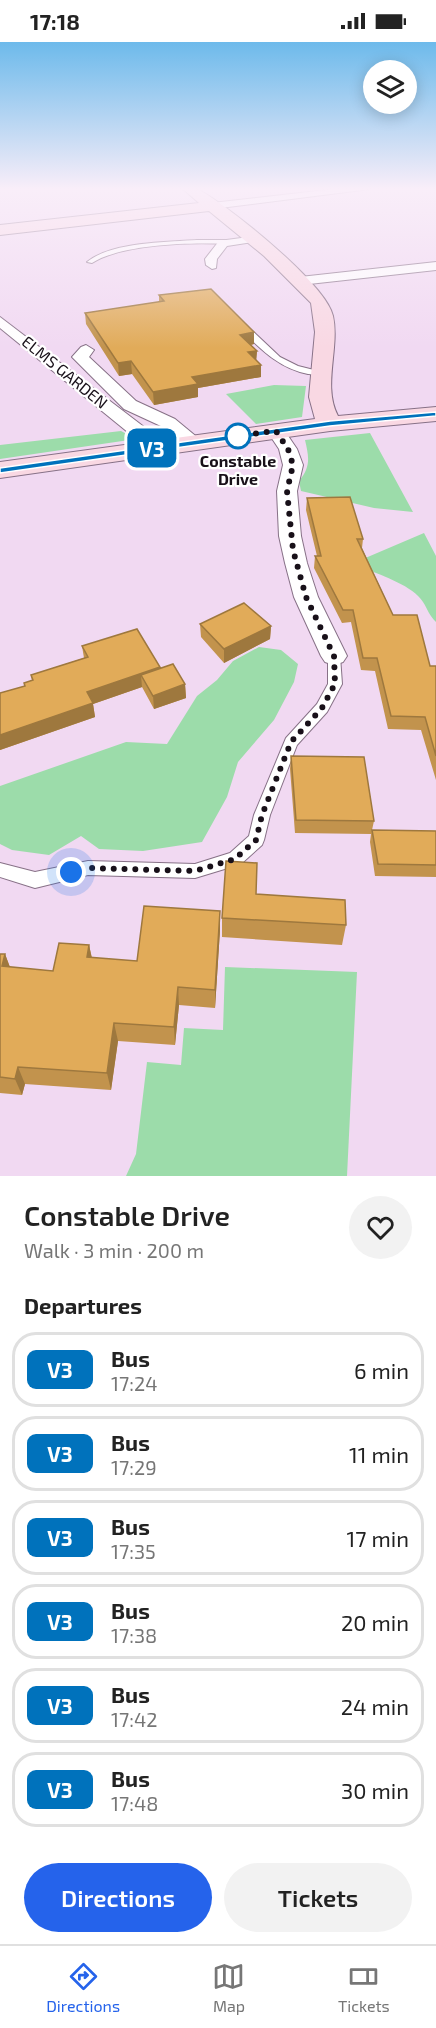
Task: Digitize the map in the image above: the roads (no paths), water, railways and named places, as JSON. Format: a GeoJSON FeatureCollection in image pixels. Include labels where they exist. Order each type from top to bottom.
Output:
{"type":"FeatureCollection","features":[{"type":"Feature","properties":{"kind":"street"},"geometry":{"type":"LineString","coordinates":[[226,242],[207,266],[227,266]]}},
{"type":"Feature","properties":{"kind":"street"},"geometry":{"type":"LineString","coordinates":[[259,242],[320,302],[322,310],[322,400],[325,417],[330,424]]}},
{"type":"Feature","properties":{"kind":"street"},"geometry":{"type":"LineString","coordinates":[[300,281],[436,266]]}},
{"type":"Feature","properties":{"kind":"street","name":"ELMS GARDEN"},"geometry":{"type":"LineString","coordinates":[[0,321],[158,447]]}},
{"type":"Feature","properties":{"kind":"street"},"geometry":{"type":"LineString","coordinates":[[86,350],[80,357],[116,393],[130,405],[169,423],[192,442]]}},
{"type":"Feature","properties":{"kind":"street"},"geometry":{"type":"LineString","coordinates":[[0,470],[330,424],[436,414]]}},
{"type":"Feature","properties":{"kind":"street"},"geometry":{"type":"LineString","coordinates":[[276,431],[288,449],[293,465],[287,500],[290,536],[296,563],[306,597],[334,656]]}},
{"type":"Feature","properties":{"kind":"lane"},"geometry":{"type":"LineString","coordinates":[[90,262],[97,255],[111,252],[184,242]]}},
{"type":"Feature","properties":{"kind":"lane"},"geometry":{"type":"LineString","coordinates":[[232,315],[280,362],[298,371],[322,372]]}},
{"type":"Feature","properties":{"kind":"lane"},"geometry":{"type":"LineString","coordinates":[[0,870],[35,880],[88,868],[195,871],[235,859],[256,840],[262,815],[291,742],[322,708],[335,684],[334,656]]}},
{"type":"Feature","properties":{"kind":"place","name":"Constable Drive"},"geometry":{"type":"Point","coordinates":[238,436]}}]}
